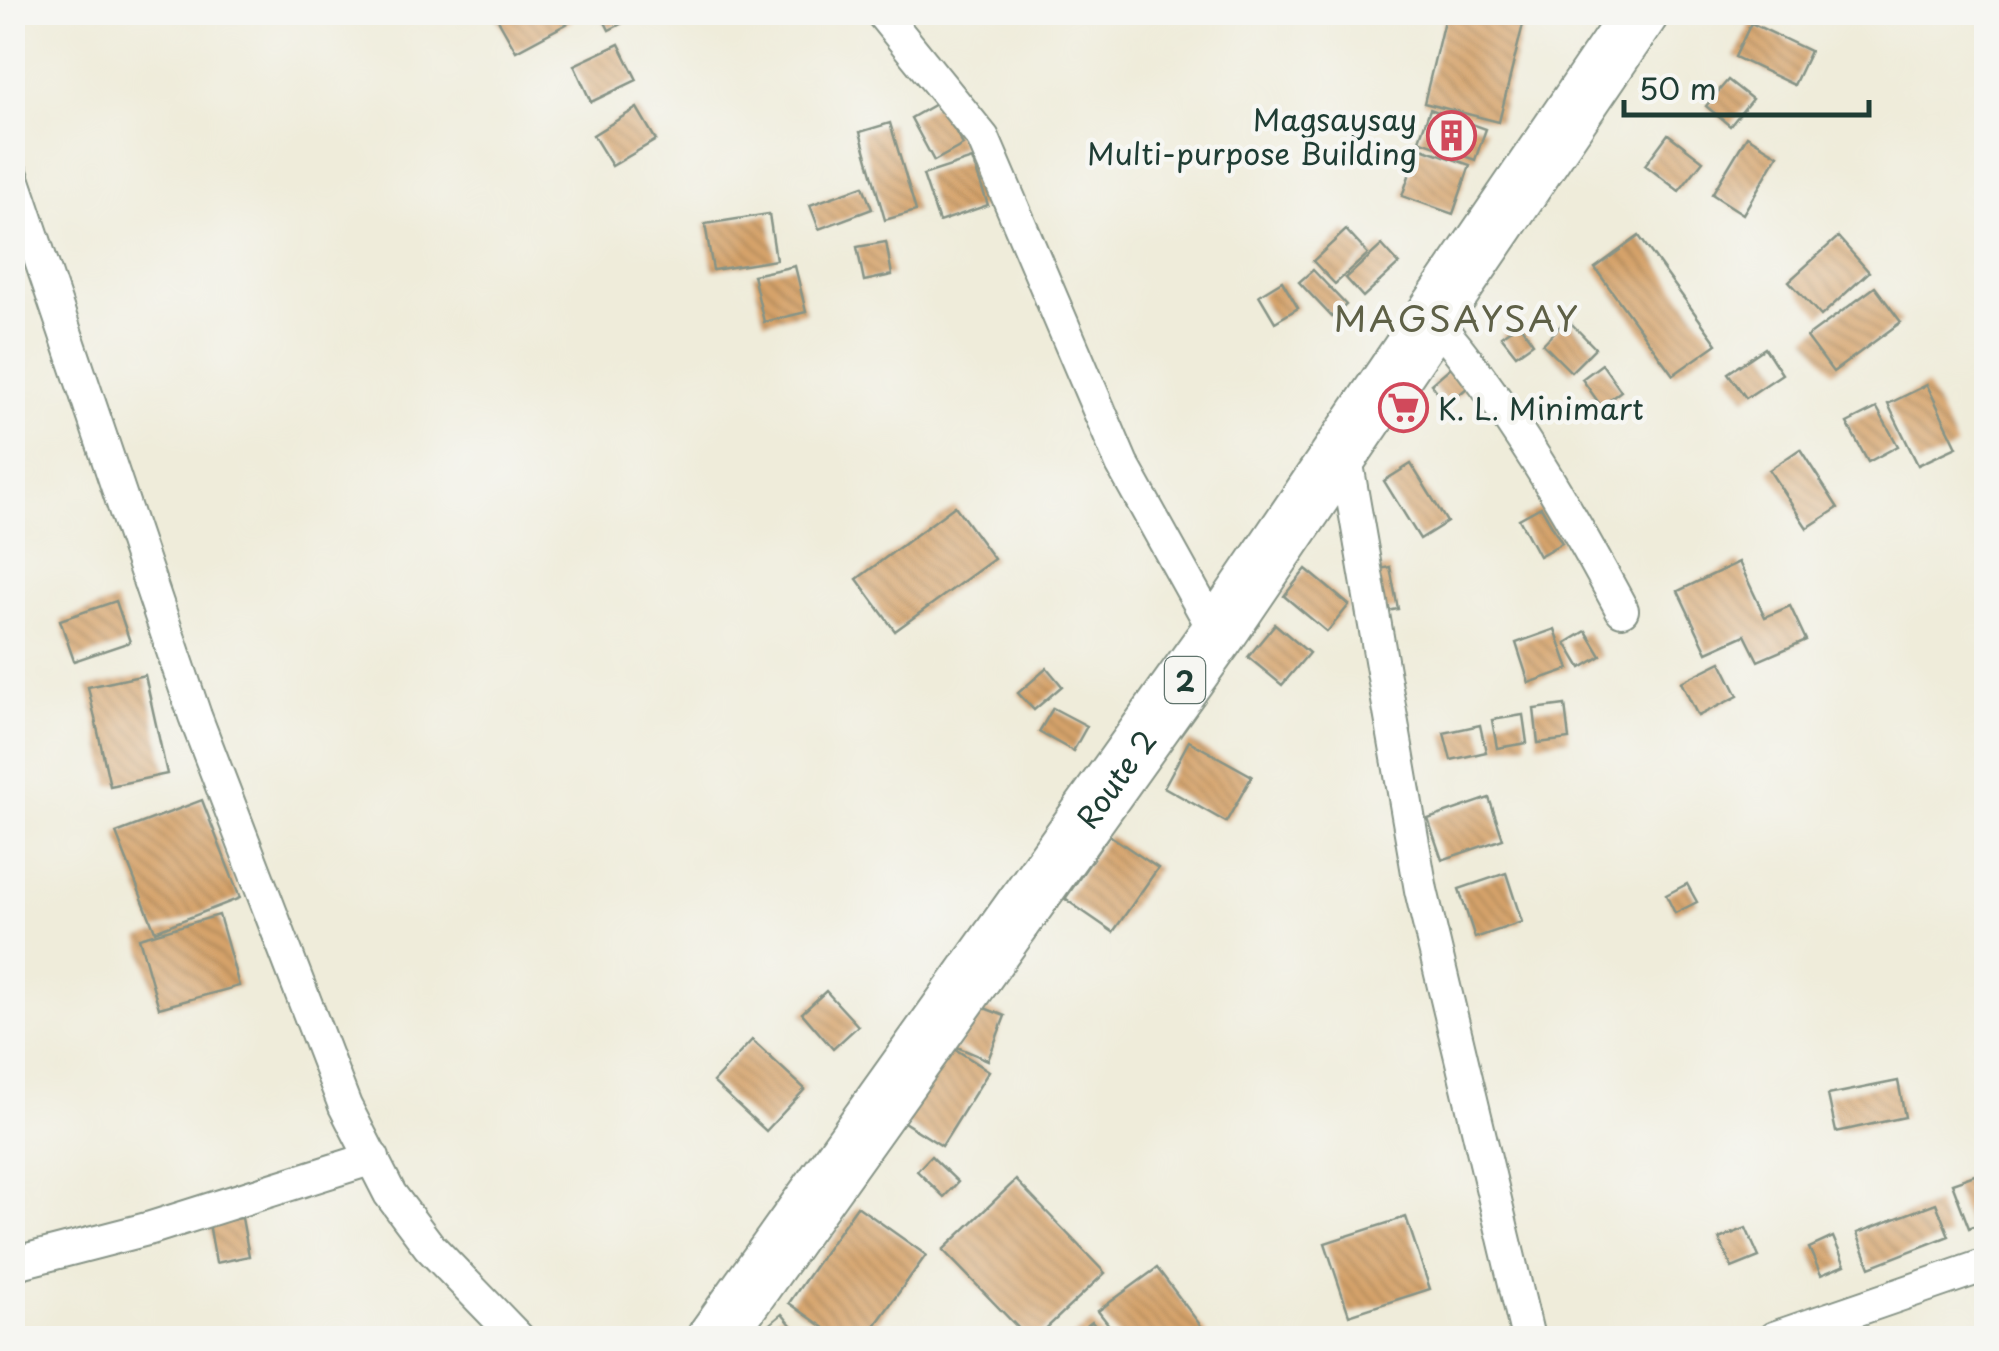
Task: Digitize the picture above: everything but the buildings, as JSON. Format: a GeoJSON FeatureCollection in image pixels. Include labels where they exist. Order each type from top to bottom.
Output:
{"type":"FeatureCollection","features":[{"type":"Feature","properties":{"kind":"highway","name":"Route 2"},"geometry":{"type":"LineString","coordinates":[[716,1338],[1217,634],[1641,12]]}},
{"type":"Feature","properties":{"kind":"street"},"geometry":{"type":"LineString","coordinates":[[881,12],[983,138],[1122,464],[1217,634]]}},
{"type":"Feature","properties":{"kind":"street"},"geometry":{"type":"LineString","coordinates":[[12,175],[195,716],[345,1106],[390,1194],[429,1246],[518,1338]]}},
{"type":"Feature","properties":{"kind":"street"},"geometry":{"type":"LineString","coordinates":[[1434,320],[1485,380],[1552,479],[1622,610]]}},
{"type":"Feature","properties":{"kind":"street"},"geometry":{"type":"LineString","coordinates":[[1344,448],[1421,890],[1528,1338]]}},
{"type":"Feature","properties":{"kind":"street"},"geometry":{"type":"LineString","coordinates":[[12,1264],[151,1228],[373,1158]]}},
{"type":"Feature","properties":{"kind":"street"},"geometry":{"type":"LineString","coordinates":[[1774,1338],[1986,1264]]}},
{"type":"Feature","properties":{"kind":"place","name":"Magsaysay Multi-purpose Building"},"geometry":{"type":"Point","coordinates":[1452,135]}},
{"type":"Feature","properties":{"kind":"place","name":"K. L. Minimart"},"geometry":{"type":"Point","coordinates":[1403,407]}},
{"type":"Feature","properties":{"kind":"district","name":"MAGSAYSAY"},"geometry":{"type":"Point","coordinates":[1457,317]}}]}
